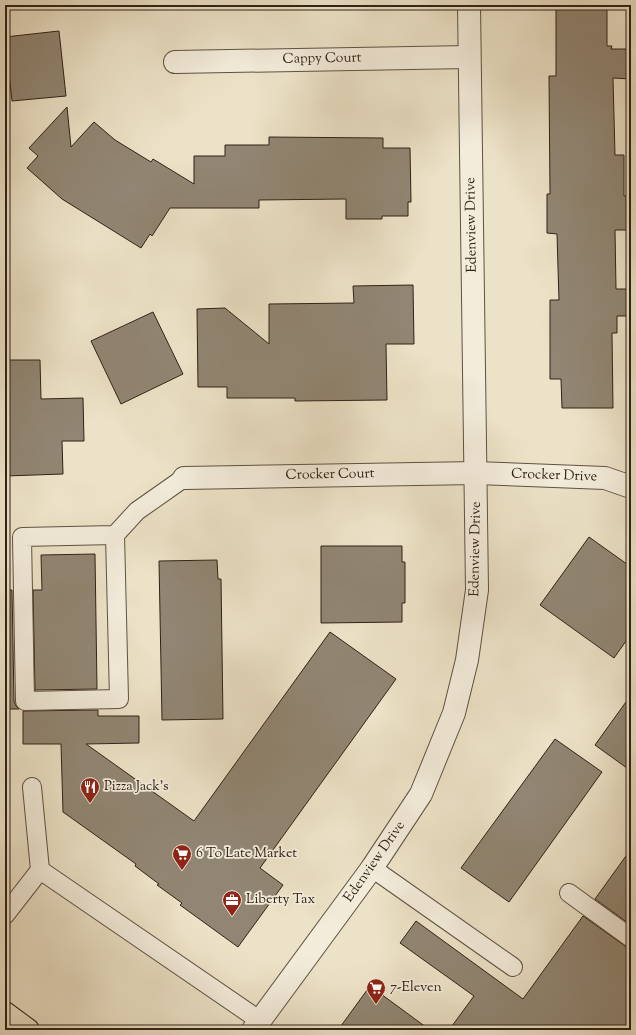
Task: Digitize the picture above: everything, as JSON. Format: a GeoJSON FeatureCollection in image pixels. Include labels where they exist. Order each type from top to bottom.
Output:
{"type":"FeatureCollection","features":[{"type":"Feature","properties":{"kind":"main road"},"geometry":{"type":"LineString","coordinates":[[5,1013],[28,1030]]}},
{"type":"Feature","properties":{"kind":"street","name":"Edenview Drive"},"geometry":{"type":"LineString","coordinates":[[256,1025],[372,868],[421,794],[454,713],[467,660],[477,590],[469,5]]}},
{"type":"Feature","properties":{"kind":"street","name":"Cappy Court"},"geometry":{"type":"LineString","coordinates":[[175,62],[469,56]]}},
{"type":"Feature","properties":{"kind":"street","name":"Crocker Court"},"geometry":{"type":"LineString","coordinates":[[184,478],[476,473]]}},
{"type":"Feature","properties":{"kind":"street","name":"Crocker Drive"},"geometry":{"type":"LineString","coordinates":[[476,473],[606,478],[631,487]]}},
{"type":"Feature","properties":{"kind":"lane"},"geometry":{"type":"LineString","coordinates":[[115,535],[22,537],[25,701],[119,699],[115,535],[137,511],[184,478]]}},
{"type":"Feature","properties":{"kind":"lane"},"geometry":{"type":"LineString","coordinates":[[5,915],[40,870],[32,787]]}},
{"type":"Feature","properties":{"kind":"lane"},"geometry":{"type":"LineString","coordinates":[[372,868],[513,967]]}},
{"type":"Feature","properties":{"kind":"lane"},"geometry":{"type":"LineString","coordinates":[[40,870],[256,1025]]}},
{"type":"Feature","properties":{"kind":"lane"},"geometry":{"type":"LineString","coordinates":[[569,893],[631,938]]}},
{"type":"Feature","properties":{"kind":"building"},"geometry":{"type":"Polygon","coordinates":[[[556,5],[607,5],[607,46],[612,46],[611,49],[629,49],[630,79],[613,78],[615,155],[624,155],[624,196],[631,196],[631,230],[615,230],[616,289],[629,289],[630,316],[617,316],[617,333],[612,333],[613,408],[562,408],[561,379],[550,379],[550,300],[559,300],[557,234],[547,233],[547,194],[550,194],[549,76],[556,76],[556,5]]]}},
{"type":"Feature","properties":{"kind":"building"},"geometry":{"type":"Polygon","coordinates":[[[59,31],[66,96],[12,101],[5,37],[59,31]]]}},
{"type":"Feature","properties":{"kind":"building"},"geometry":{"type":"Polygon","coordinates":[[[67,107],[71,147],[94,122],[115,140],[151,162],[153,159],[194,184],[194,156],[225,156],[225,145],[269,145],[269,137],[383,138],[383,148],[410,148],[411,202],[408,202],[408,216],[382,216],[382,219],[346,219],[346,199],[259,200],[259,208],[170,208],[152,236],[150,234],[141,248],[62,199],[27,168],[38,156],[29,148],[67,107]]]}},
{"type":"Feature","properties":{"kind":"building"},"geometry":{"type":"Polygon","coordinates":[[[413,285],[414,344],[386,344],[387,400],[295,401],[295,398],[227,398],[227,387],[198,387],[197,309],[225,308],[269,344],[269,304],[354,303],[353,286],[413,285]]]}},
{"type":"Feature","properties":{"kind":"building"},"geometry":{"type":"Polygon","coordinates":[[[153,312],[183,374],[121,404],[91,341],[153,312]]]}},
{"type":"Feature","properties":{"kind":"building"},"geometry":{"type":"Polygon","coordinates":[[[5,360],[40,360],[41,399],[83,398],[84,441],[62,441],[63,474],[5,476],[5,360]]]}},
{"type":"Feature","properties":{"kind":"building"},"geometry":{"type":"Polygon","coordinates":[[[589,537],[631,567],[631,634],[614,658],[540,605],[589,537]]]}},
{"type":"Feature","properties":{"kind":"building"},"geometry":{"type":"Polygon","coordinates":[[[321,546],[402,546],[402,562],[405,562],[405,603],[402,603],[402,622],[321,623],[321,546]]]}},
{"type":"Feature","properties":{"kind":"building"},"geometry":{"type":"Polygon","coordinates":[[[95,554],[97,689],[35,690],[33,590],[42,590],[41,555],[95,554]]]}},
{"type":"Feature","properties":{"kind":"building"},"geometry":{"type":"Polygon","coordinates":[[[217,560],[218,579],[221,579],[223,719],[162,720],[159,561],[217,560]]]}},
{"type":"Feature","properties":{"kind":"building"},"geometry":{"type":"Polygon","coordinates":[[[5,590],[12,590],[14,701],[19,709],[5,709],[5,590]]]}},
{"type":"Feature","properties":{"kind":"building"},"geometry":{"type":"Polygon","coordinates":[[[330,632],[396,679],[260,868],[283,885],[238,947],[180,905],[182,903],[157,885],[159,884],[135,866],[136,864],[63,812],[61,744],[23,744],[23,711],[98,710],[98,716],[139,716],[139,743],[86,744],[194,821],[330,632]]]}},
{"type":"Feature","properties":{"kind":"building"},"geometry":{"type":"Polygon","coordinates":[[[631,695],[631,771],[595,745],[631,695]]]}},
{"type":"Feature","properties":{"kind":"building"},"geometry":{"type":"Polygon","coordinates":[[[555,739],[602,772],[509,902],[461,868],[555,739]]]}},
{"type":"Feature","properties":{"kind":"building"},"geometry":{"type":"Polygon","coordinates":[[[631,849],[631,925],[595,899],[631,849]]]}},
{"type":"Feature","properties":{"kind":"building"},"geometry":{"type":"Polygon","coordinates":[[[583,916],[625,946],[631,948],[631,1030],[449,1030],[474,996],[400,943],[416,921],[523,999],[583,916]]]}},
{"type":"Feature","properties":{"kind":"building","name":"7-Eleven"},"geometry":{"type":"Polygon","coordinates":[[[370,986],[430,1030],[338,1030],[370,986]]]}},
{"type":"Feature","properties":{"kind":"place","name":"Pizza Jack's"},"geometry":{"type":"Point","coordinates":[90,804]}},
{"type":"Feature","properties":{"kind":"place","name":"6 To Late Market"},"geometry":{"type":"Point","coordinates":[182,871]}},
{"type":"Feature","properties":{"kind":"place","name":"Liberty Tax"},"geometry":{"type":"Point","coordinates":[232,917]}},
{"type":"Feature","properties":{"kind":"place","name":"7-Eleven"},"geometry":{"type":"Point","coordinates":[376,1005]}}]}
